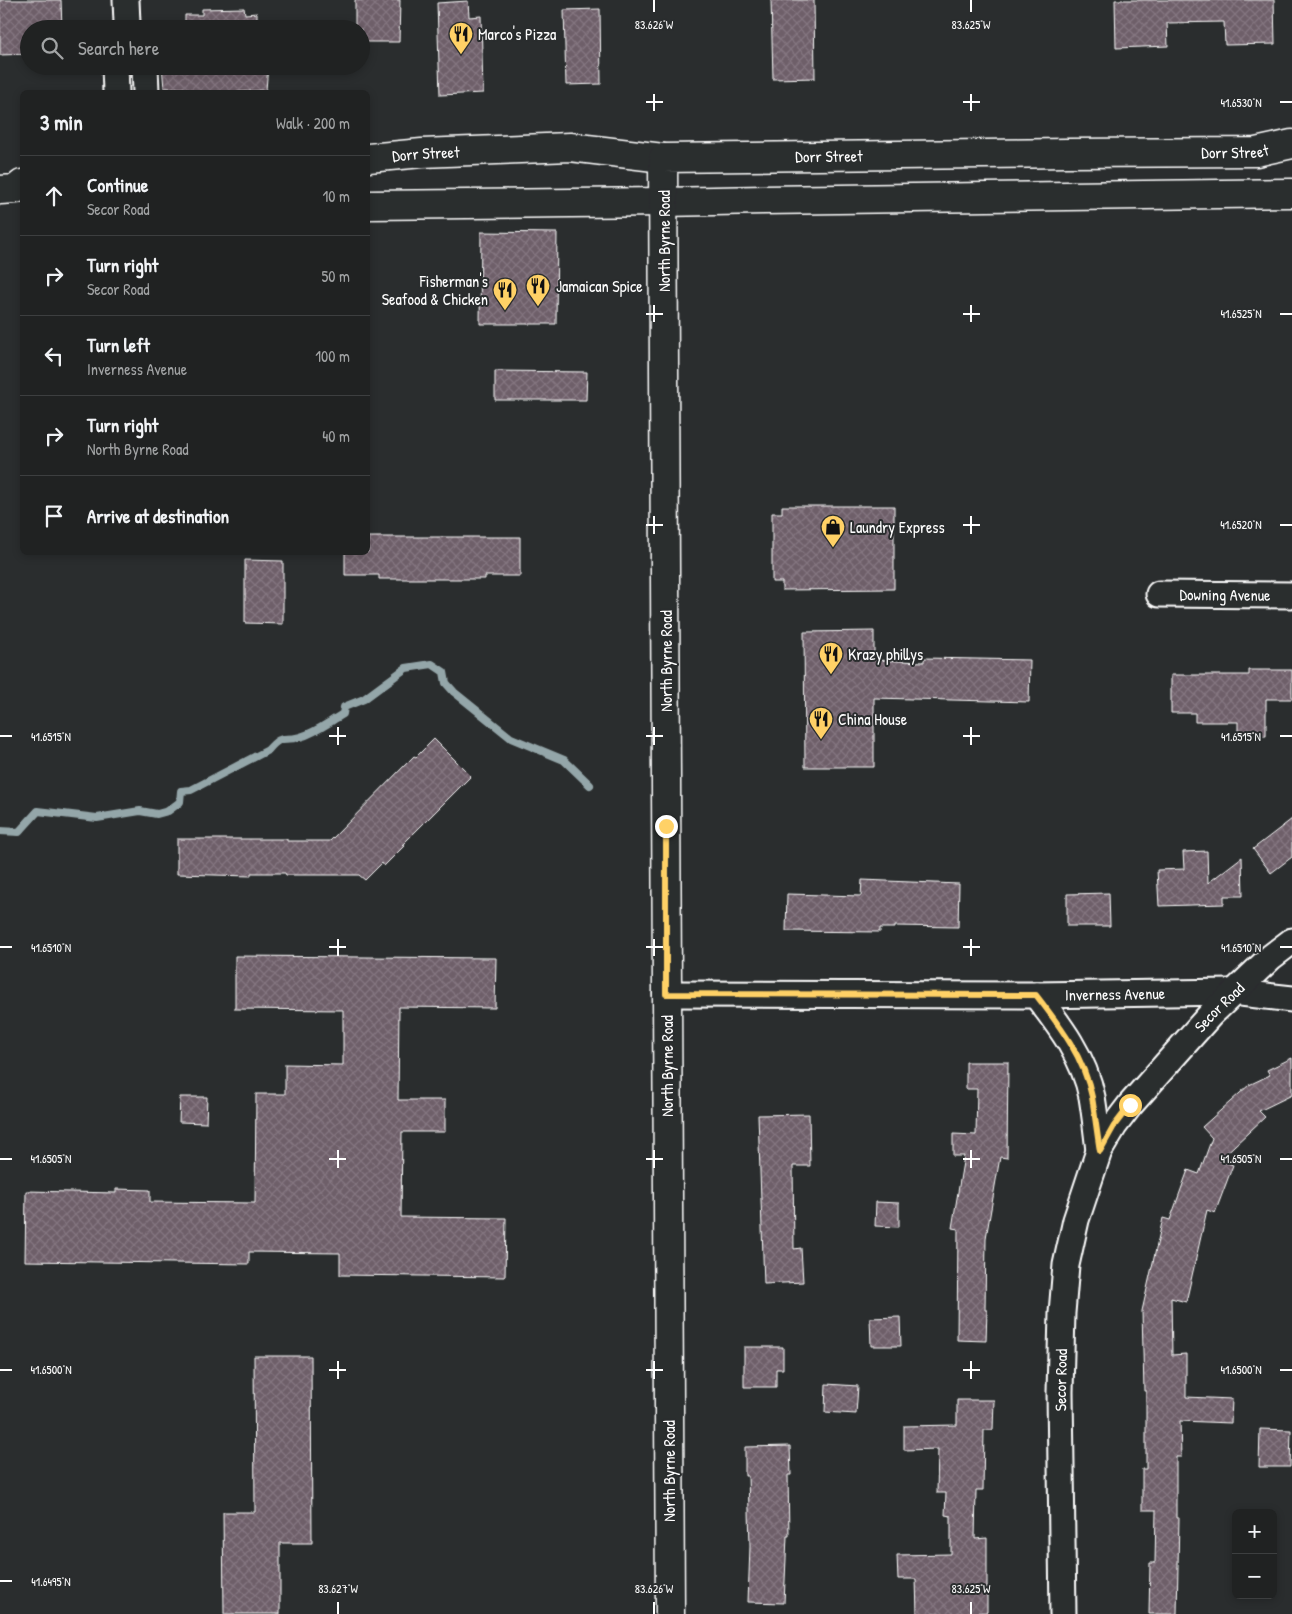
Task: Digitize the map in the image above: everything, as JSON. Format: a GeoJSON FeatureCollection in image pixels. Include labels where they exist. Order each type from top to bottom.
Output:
{"type":"FeatureCollection","features":[{"type":"Feature","properties":{"kind":"main road","name":"Dorr Street"},"geometry":{"type":"LineString","coordinates":[[370,158],[570,147],[663,158],[1084,152],[1256,152],[1292,144]]}},
{"type":"Feature","properties":{"kind":"main road","name":"North Byrne Road"},"geometry":{"type":"LineString","coordinates":[[663,158],[670,1614]]}},
{"type":"Feature","properties":{"kind":"main road"},"geometry":{"type":"LineString","coordinates":[[370,205],[1292,193]]}},
{"type":"Feature","properties":{"kind":"street"},"geometry":{"type":"LineString","coordinates":[[115,75],[116,90]]}},
{"type":"Feature","properties":{"kind":"street"},"geometry":{"type":"LineString","coordinates":[[145,75],[146,90]]}},
{"type":"Feature","properties":{"kind":"street","name":"Downing Avenue"},"geometry":{"type":"LineString","coordinates":[[1159,594],[1292,595]]}},
{"type":"Feature","properties":{"kind":"street","name":"Secor Road"},"geometry":{"type":"LineString","coordinates":[[1063,1614],[1060,1392],[1062,1313],[1066,1265],[1074,1229],[1100,1151],[1114,1126],[1130,1105],[1232,992],[1292,941]]}},
{"type":"Feature","properties":{"kind":"street","name":"Inverness Avenue"},"geometry":{"type":"LineString","coordinates":[[666,994],[1036,995],[1232,992],[1292,999]]}},
{"type":"Feature","properties":{"kind":"street","name":"Secor Road"},"geometry":{"type":"LineString","coordinates":[[1036,995],[1060,1026],[1083,1069],[1092,1096],[1100,1151]]}},
{"type":"Feature","properties":{"kind":"building"},"geometry":{"type":"Polygon","coordinates":[[[0,0],[61,0],[62,20],[20,20],[20,54],[0,55],[0,0]]]}},
{"type":"Feature","properties":{"kind":"building"},"geometry":{"type":"Polygon","coordinates":[[[355,0],[400,0],[399,42],[370,42],[370,20],[355,20],[355,0]]]}},
{"type":"Feature","properties":{"kind":"building"},"geometry":{"type":"Polygon","coordinates":[[[771,0],[814,0],[815,78],[773,79],[771,0]]]}},
{"type":"Feature","properties":{"kind":"building"},"geometry":{"type":"Polygon","coordinates":[[[1115,0],[1274,0],[1275,44],[1225,45],[1224,22],[1167,23],[1168,46],[1116,48],[1115,0]]]}},
{"type":"Feature","properties":{"kind":"building","name":"Marco's Pizza"},"geometry":{"type":"Polygon","coordinates":[[[468,1],[469,17],[481,16],[483,93],[440,95],[437,3],[468,1]]]}},
{"type":"Feature","properties":{"kind":"building"},"geometry":{"type":"Polygon","coordinates":[[[244,8],[245,14],[257,13],[257,20],[185,20],[185,15],[202,15],[202,9],[244,8]]]}},
{"type":"Feature","properties":{"kind":"building"},"geometry":{"type":"Polygon","coordinates":[[[600,9],[601,84],[566,85],[564,10],[600,9]]]}},
{"type":"Feature","properties":{"kind":"building"},"geometry":{"type":"Polygon","coordinates":[[[163,75],[267,75],[266,90],[186,90],[185,88],[164,88],[163,75]]]}},
{"type":"Feature","properties":{"kind":"building"},"geometry":{"type":"Polygon","coordinates":[[[481,232],[557,233],[556,324],[480,324],[481,232]]]}},
{"type":"Feature","properties":{"kind":"building"},"geometry":{"type":"Polygon","coordinates":[[[495,371],[587,372],[586,400],[495,400],[495,371]]]}},
{"type":"Feature","properties":{"kind":"building","name":"Laundry Express"},"geometry":{"type":"Polygon","coordinates":[[[782,506],[894,506],[894,589],[782,590],[782,582],[772,582],[772,513],[782,513],[782,506]]]}},
{"type":"Feature","properties":{"kind":"building"},"geometry":{"type":"Polygon","coordinates":[[[370,537],[520,537],[520,576],[485,576],[485,579],[379,579],[379,575],[345,575],[345,555],[370,555],[370,537]]]}},
{"type":"Feature","properties":{"kind":"building"},"geometry":{"type":"Polygon","coordinates":[[[245,560],[283,561],[283,624],[245,623],[245,560]]]}},
{"type":"Feature","properties":{"kind":"building"},"geometry":{"type":"Polygon","coordinates":[[[874,631],[874,660],[924,662],[924,658],[1030,660],[1029,702],[874,698],[874,767],[805,767],[804,632],[874,631]]]}},
{"type":"Feature","properties":{"kind":"building"},"geometry":{"type":"Polygon","coordinates":[[[1249,670],[1292,670],[1292,699],[1266,699],[1266,736],[1238,736],[1238,722],[1195,722],[1195,713],[1171,713],[1171,675],[1249,675],[1249,670]]]}},
{"type":"Feature","properties":{"kind":"building"},"geometry":{"type":"Polygon","coordinates":[[[434,739],[471,776],[402,845],[404,846],[384,866],[382,863],[365,880],[359,875],[251,873],[251,876],[177,874],[177,839],[330,841],[414,756],[416,757],[434,739]]]}},
{"type":"Feature","properties":{"kind":"building"},"geometry":{"type":"Polygon","coordinates":[[[1292,819],[1292,857],[1271,873],[1253,849],[1292,819]]]}},
{"type":"Feature","properties":{"kind":"building"},"geometry":{"type":"Polygon","coordinates":[[[1207,851],[1208,883],[1242,857],[1243,896],[1224,896],[1224,904],[1159,906],[1157,870],[1184,869],[1183,852],[1207,851]]]}},
{"type":"Feature","properties":{"kind":"building"},"geometry":{"type":"Polygon","coordinates":[[[862,880],[959,884],[958,927],[895,926],[895,928],[880,928],[880,932],[786,931],[787,894],[861,896],[862,880]]]}},
{"type":"Feature","properties":{"kind":"building"},"geometry":{"type":"Polygon","coordinates":[[[1109,893],[1110,926],[1067,926],[1067,894],[1109,893]]]}},
{"type":"Feature","properties":{"kind":"building"},"geometry":{"type":"Polygon","coordinates":[[[235,956],[496,958],[495,1008],[399,1007],[398,1100],[445,1100],[445,1132],[402,1132],[401,1217],[506,1218],[505,1277],[340,1275],[340,1253],[249,1252],[249,1264],[25,1261],[26,1191],[116,1193],[116,1189],[150,1190],[150,1202],[255,1203],[256,1094],[285,1094],[285,1064],[343,1065],[343,1010],[235,1009],[235,956]]]}},
{"type":"Feature","properties":{"kind":"building"},"geometry":{"type":"Polygon","coordinates":[[[1292,1058],[1292,1095],[1259,1111],[1265,1117],[1219,1160],[1233,1165],[1215,1213],[1207,1210],[1186,1302],[1171,1298],[1172,1355],[1186,1354],[1186,1397],[1232,1399],[1231,1423],[1180,1421],[1181,1457],[1176,1457],[1176,1518],[1179,1518],[1177,1614],[1149,1614],[1150,1563],[1155,1563],[1156,1510],[1142,1510],[1142,1469],[1146,1469],[1146,1391],[1144,1391],[1142,1311],[1163,1218],[1170,1220],[1188,1170],[1199,1174],[1212,1138],[1202,1127],[1249,1085],[1270,1075],[1267,1070],[1292,1058]]]}},
{"type":"Feature","properties":{"kind":"building"},"geometry":{"type":"Polygon","coordinates":[[[966,1062],[1008,1062],[1007,1158],[1000,1157],[986,1238],[986,1341],[957,1340],[958,1229],[952,1228],[964,1156],[953,1156],[953,1134],[976,1135],[977,1089],[966,1089],[966,1062]]]}},
{"type":"Feature","properties":{"kind":"building"},"geometry":{"type":"Polygon","coordinates":[[[180,1097],[207,1097],[206,1123],[179,1122],[180,1097]]]}},
{"type":"Feature","properties":{"kind":"building"},"geometry":{"type":"Polygon","coordinates":[[[809,1114],[810,1166],[793,1166],[794,1249],[801,1248],[803,1282],[764,1284],[758,1115],[809,1114]]]}},
{"type":"Feature","properties":{"kind":"building"},"geometry":{"type":"Polygon","coordinates":[[[876,1202],[899,1203],[899,1227],[875,1226],[876,1202]]]}},
{"type":"Feature","properties":{"kind":"building"},"geometry":{"type":"Polygon","coordinates":[[[900,1317],[901,1346],[871,1346],[870,1318],[900,1317]]]}},
{"type":"Feature","properties":{"kind":"building"},"geometry":{"type":"Polygon","coordinates":[[[744,1347],[783,1347],[783,1369],[776,1369],[776,1387],[744,1387],[744,1347]]]}},
{"type":"Feature","properties":{"kind":"building"},"geometry":{"type":"Polygon","coordinates":[[[254,1356],[311,1356],[312,1543],[280,1543],[280,1614],[224,1614],[223,1512],[255,1512],[254,1356]]]}},
{"type":"Feature","properties":{"kind":"building"},"geometry":{"type":"Polygon","coordinates":[[[826,1384],[858,1386],[856,1414],[825,1412],[826,1384]]]}},
{"type":"Feature","properties":{"kind":"building"},"geometry":{"type":"Polygon","coordinates":[[[957,1400],[994,1400],[993,1430],[984,1430],[983,1490],[976,1490],[975,1539],[987,1538],[987,1612],[974,1614],[917,1614],[916,1579],[898,1579],[897,1555],[951,1554],[951,1516],[945,1515],[946,1493],[937,1493],[938,1449],[904,1450],[904,1426],[957,1425],[957,1400]]]}},
{"type":"Feature","properties":{"kind":"building"},"geometry":{"type":"Polygon","coordinates":[[[1260,1429],[1291,1430],[1290,1467],[1259,1467],[1260,1429]]]}},
{"type":"Feature","properties":{"kind":"building"},"geometry":{"type":"Polygon","coordinates":[[[790,1446],[791,1475],[788,1475],[789,1536],[787,1536],[784,1603],[748,1602],[750,1546],[748,1476],[745,1476],[745,1447],[790,1446]]]}},
{"type":"Feature","properties":{"kind":"waterway"},"geometry":{"type":"LineString","coordinates":[[0,831],[19,832],[38,811],[97,818],[140,811],[157,814],[168,811],[180,802],[181,791],[191,790],[268,750],[277,741],[300,737],[317,730],[343,714],[344,707],[364,699],[406,668],[432,664],[444,672],[446,683],[454,692],[511,738],[564,760],[590,785]]}},
{"type":"Feature","properties":{"kind":"place","name":"Marco's Pizza"},"geometry":{"type":"Point","coordinates":[461,55]}},
{"type":"Feature","properties":{"kind":"place","name":"Jamaican Spice"},"geometry":{"type":"Point","coordinates":[538,307]}},
{"type":"Feature","properties":{"kind":"place","name":"Fisherman's Seafood & Chicken"},"geometry":{"type":"Point","coordinates":[505,311]}},
{"type":"Feature","properties":{"kind":"place","name":"Laundry Express"},"geometry":{"type":"Point","coordinates":[833,548]}},
{"type":"Feature","properties":{"kind":"place","name":"Krazy phillys"},"geometry":{"type":"Point","coordinates":[831,675]}},
{"type":"Feature","properties":{"kind":"place","name":"China House"},"geometry":{"type":"Point","coordinates":[821,740]}},
{"type":"Feature","properties":{"kind":"route"},"geometry":{"type":"LineString","coordinates":[[666,826],[666,994],[1036,995],[1060,1026],[1083,1069],[1092,1096],[1100,1151],[1114,1126],[1130,1105]]}}]}
